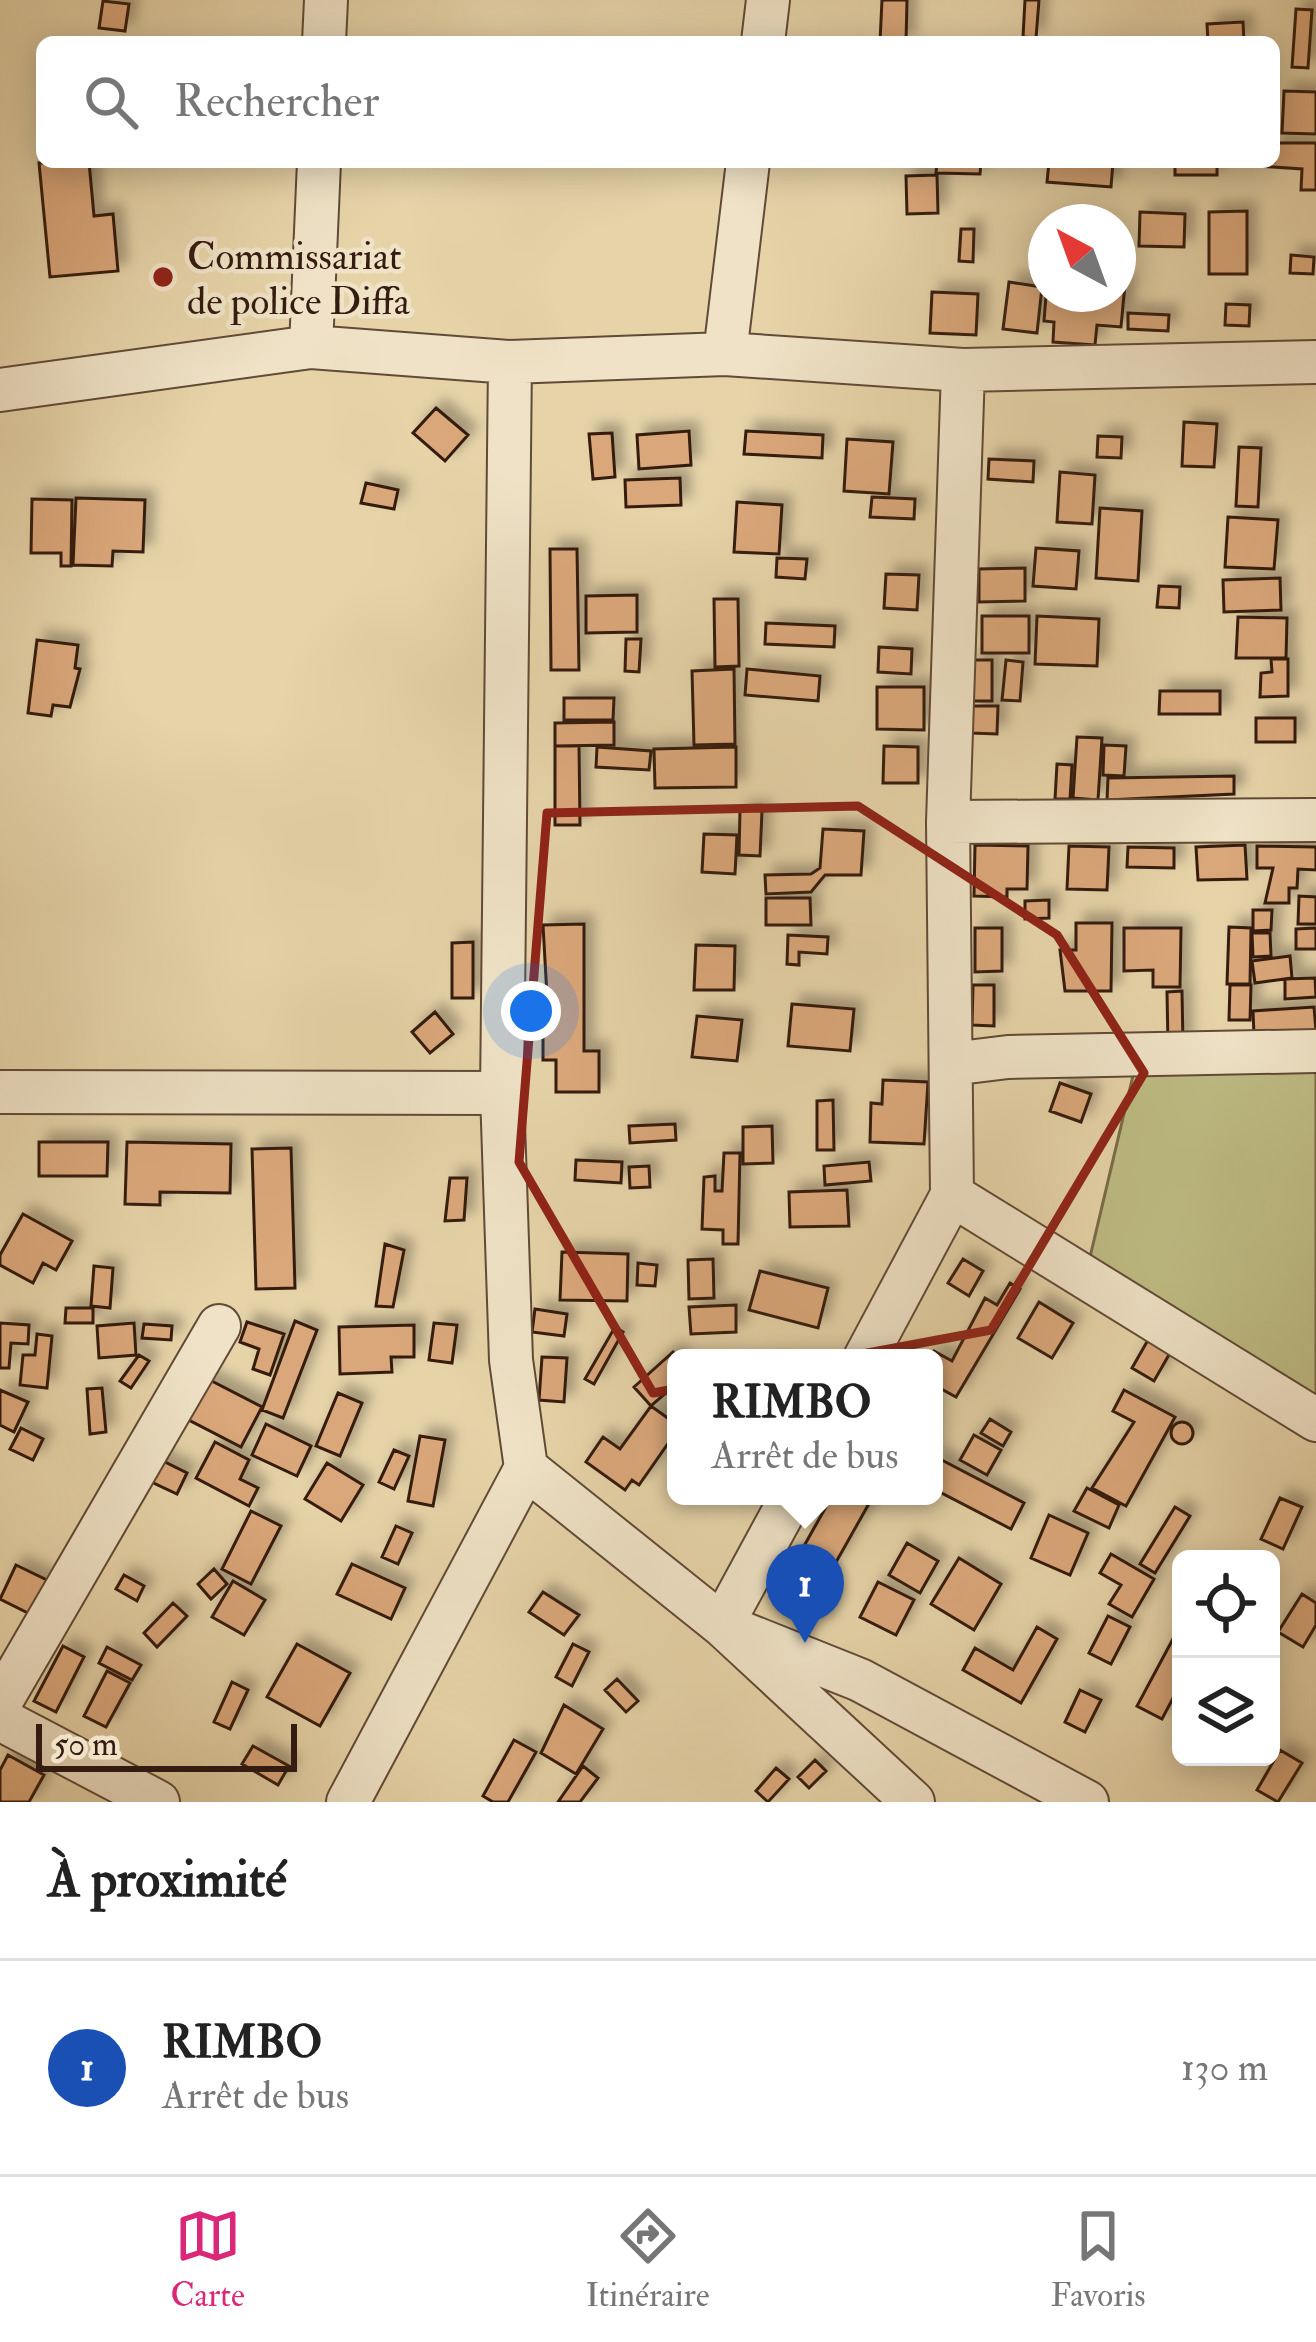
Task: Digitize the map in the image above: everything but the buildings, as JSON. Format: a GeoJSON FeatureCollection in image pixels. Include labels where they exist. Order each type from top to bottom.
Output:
{"type":"FeatureCollection","features":[{"type":"Feature","properties":{"kind":"street"},"geometry":{"type":"LineString","coordinates":[[324,36],[326,0]]}},
{"type":"Feature","properties":{"kind":"street"},"geometry":{"type":"LineString","coordinates":[[764,36],[768,0]]}},
{"type":"Feature","properties":{"kind":"street"},"geometry":{"type":"LineString","coordinates":[[311,346],[319,168]]}},
{"type":"Feature","properties":{"kind":"street"},"geometry":{"type":"LineString","coordinates":[[725,353],[747,168]]}},
{"type":"Feature","properties":{"kind":"street"},"geometry":{"type":"LineString","coordinates":[[0,390],[311,346],[510,362],[725,353],[963,370],[1316,362]]}},
{"type":"Feature","properties":{"kind":"street"},"geometry":{"type":"LineString","coordinates":[[348,1802],[526,1468],[511,1360],[502,1094],[510,362]]}},
{"type":"Feature","properties":{"kind":"street"},"geometry":{"type":"LineString","coordinates":[[871,1349],[952,1196],[949,822],[963,370]]}},
{"type":"Feature","properties":{"kind":"street"},"geometry":{"type":"LineString","coordinates":[[949,822],[1316,820]]}},
{"type":"Feature","properties":{"kind":"street"},"geometry":{"type":"LineString","coordinates":[[951,1064],[1008,1057],[1316,1051]]}},
{"type":"Feature","properties":{"kind":"street"},"geometry":{"type":"LineString","coordinates":[[0,1092],[502,1094]]}},
{"type":"Feature","properties":{"kind":"street"},"geometry":{"type":"LineString","coordinates":[[952,1196],[1316,1420]]}},
{"type":"Feature","properties":{"kind":"street"},"geometry":{"type":"LineString","coordinates":[[0,1703],[219,1326]]}},
{"type":"Feature","properties":{"kind":"street"},"geometry":{"type":"LineString","coordinates":[[526,1468],[722,1625],[900,1797],[936,1720]]}},
{"type":"Feature","properties":{"kind":"street"},"geometry":{"type":"LineString","coordinates":[[722,1625],[787,1505]]}},
{"type":"Feature","properties":{"kind":"street"},"geometry":{"type":"LineString","coordinates":[[722,1625],[860,1680],[1087,1802]]}},
{"type":"Feature","properties":{"kind":"street"},"geometry":{"type":"LineString","coordinates":[[0,1719],[158,1802]]}},
{"type":"Feature","properties":{"kind":"highlighted area"},"geometry":{"type":"Polygon","coordinates":[[[858,806],[1057,935],[1144,1073],[991,1330],[653,1393],[519,1162],[547,813],[858,806]]]}},
{"type":"Feature","properties":{"kind":"shaded area"},"geometry":{"type":"Polygon","coordinates":[[[1140,1046],[1316,1052],[1316,1420],[1086,1274],[1140,1046]]]}},
{"type":"Feature","properties":{"kind":"place","name":"Commissariat de police Diffa"},"geometry":{"type":"Point","coordinates":[163,277]}},
{"type":"Feature","properties":{"kind":"place","name":"RIMBO"},"geometry":{"type":"Point","coordinates":[805,1643]}}]}
